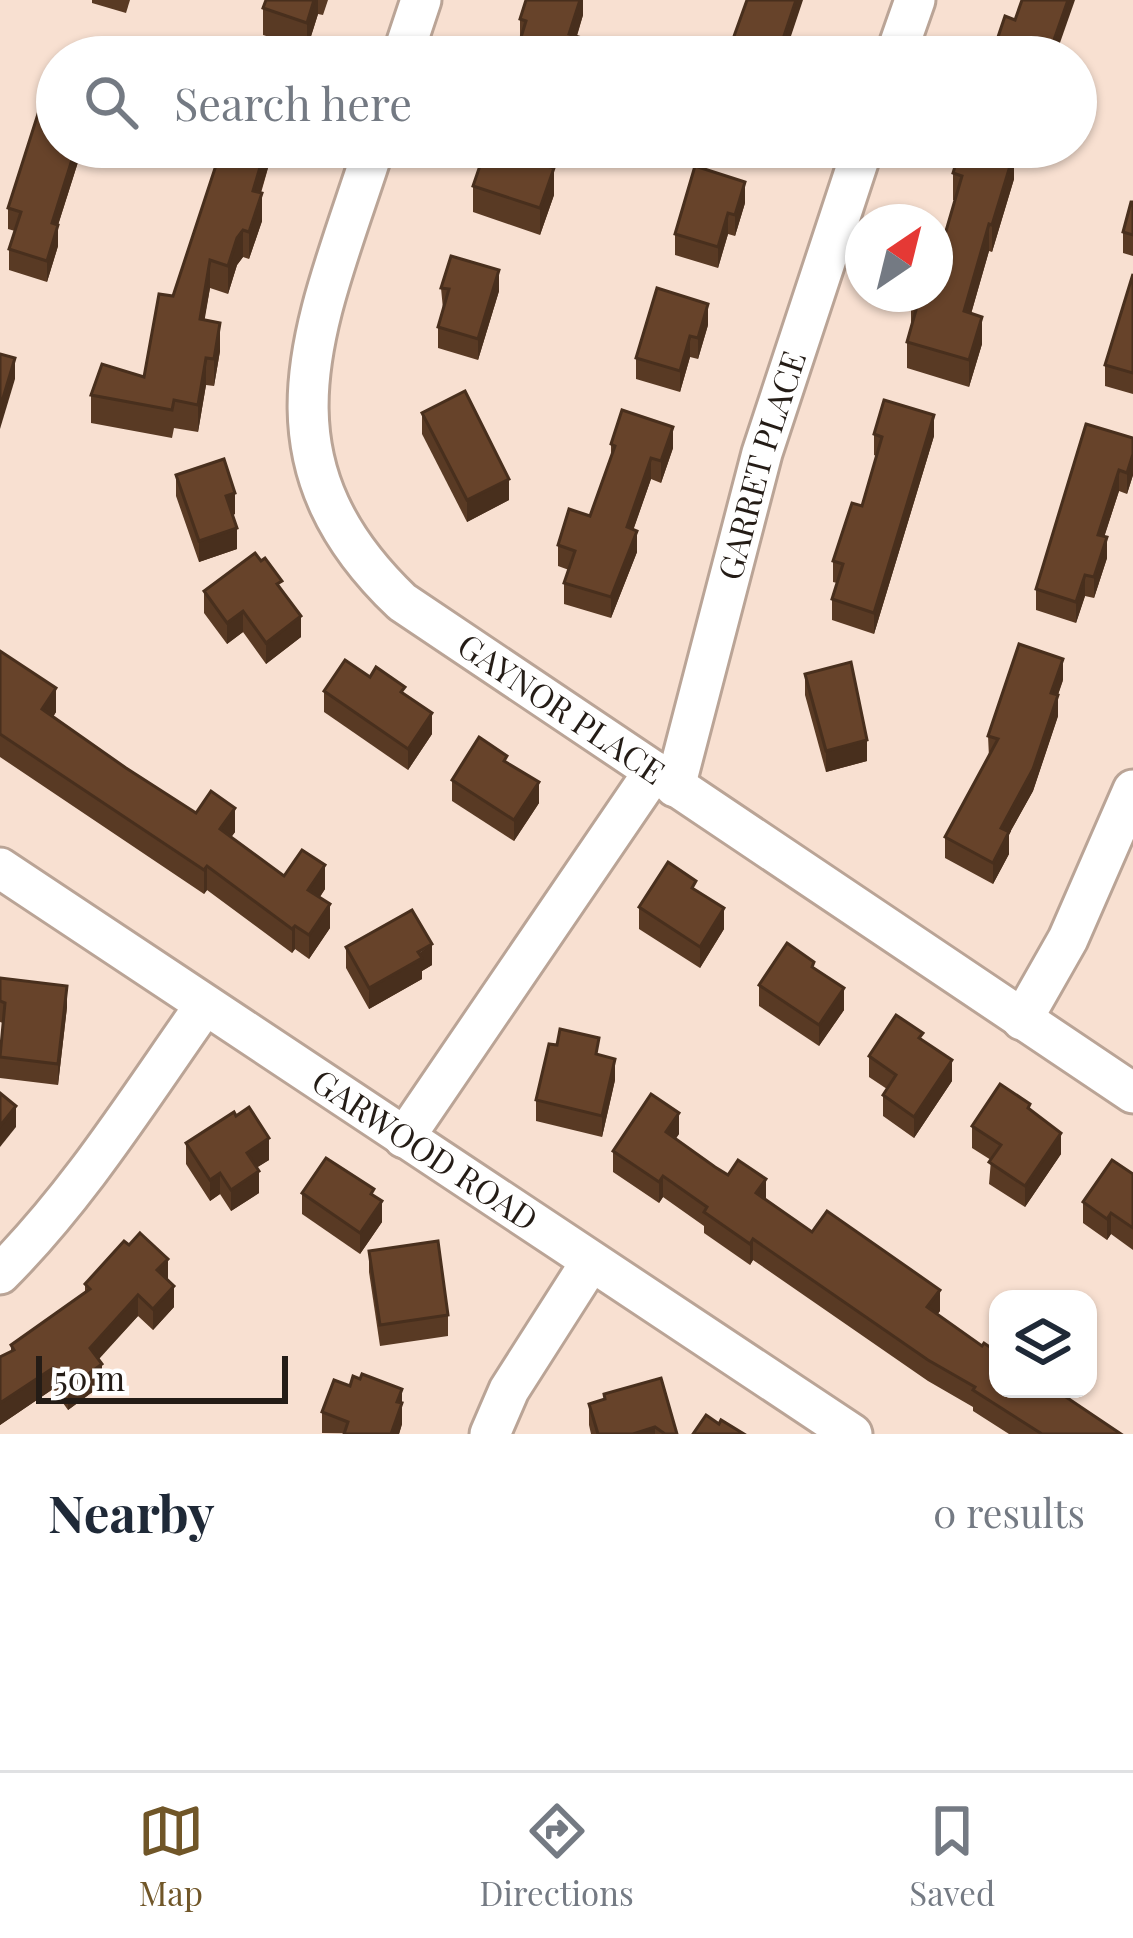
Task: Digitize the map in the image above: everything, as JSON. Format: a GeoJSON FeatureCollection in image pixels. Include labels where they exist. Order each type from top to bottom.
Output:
{"type":"FeatureCollection","features":[{"type":"Feature","properties":{"kind":"street"},"geometry":{"type":"LineString","coordinates":[[410,36],[421,0]]}},
{"type":"Feature","properties":{"kind":"street"},"geometry":{"type":"LineString","coordinates":[[902,36],[915,0]]}},
{"type":"Feature","properties":{"kind":"street","name":"GAYNOR PLACE"},"geometry":{"type":"LineString","coordinates":[[368,168],[308,361],[306,411],[312,459],[326,502],[372,574],[402,602],[1133,1093]]}},
{"type":"Feature","properties":{"kind":"street","name":"GARRET PLACE"},"geometry":{"type":"LineString","coordinates":[[404,1138],[526,959],[664,779],[762,453],[856,168]]}},
{"type":"Feature","properties":{"kind":"street"},"geometry":{"type":"LineString","coordinates":[[1022,1020],[1068,939],[1133,790]]}},
{"type":"Feature","properties":{"kind":"street","name":"GARWOOD ROAD"},"geometry":{"type":"LineString","coordinates":[[0,868],[852,1434]]}},
{"type":"Feature","properties":{"kind":"street"},"geometry":{"type":"LineString","coordinates":[[0,1274],[69,1198],[205,1004]]}},
{"type":"Feature","properties":{"kind":"street"},"geometry":{"type":"LineString","coordinates":[[490,1434],[508,1390],[590,1263]]}},
{"type":"Feature","properties":{"kind":"building"},"geometry":{"type":"Polygon","coordinates":[[[266,0],[314,0],[307,23],[263,8],[266,0]]]}},
{"type":"Feature","properties":{"kind":"building"},"geometry":{"type":"Polygon","coordinates":[[[526,0],[580,0],[569,34],[575,36],[521,36],[526,21],[520,19],[526,0]]]}},
{"type":"Feature","properties":{"kind":"building"},"geometry":{"type":"Polygon","coordinates":[[[747,0],[796,0],[784,36],[734,36],[747,0]]]}},
{"type":"Feature","properties":{"kind":"building"},"geometry":{"type":"Polygon","coordinates":[[[1022,0],[1068,0],[1055,36],[998,36],[1005,16],[1015,20],[1022,0]]]}},
{"type":"Feature","properties":{"kind":"building"},"geometry":{"type":"Polygon","coordinates":[[[36,120],[36,168],[69,168],[52,223],[58,225],[47,261],[9,249],[21,212],[8,208],[36,120]]]}},
{"type":"Feature","properties":{"kind":"building"},"geometry":{"type":"Polygon","coordinates":[[[215,168],[260,168],[253,191],[262,193],[249,232],[243,230],[237,238],[228,266],[210,260],[200,319],[220,323],[214,359],[206,358],[198,405],[174,400],[172,410],[91,395],[102,364],[144,377],[159,294],[173,296],[215,168]]]}},
{"type":"Feature","properties":{"kind":"building"},"geometry":{"type":"Polygon","coordinates":[[[479,168],[554,168],[540,208],[473,186],[479,168]]]}},
{"type":"Feature","properties":{"kind":"building"},"geometry":{"type":"Polygon","coordinates":[[[694,168],[745,182],[735,215],[728,213],[718,247],[675,234],[694,168]]]}},
{"type":"Feature","properties":{"kind":"building"},"geometry":{"type":"Polygon","coordinates":[[[955,168],[1009,168],[964,311],[982,317],[969,360],[907,342],[915,312],[953,312],[953,207],[962,176],[953,173],[955,168]]]}},
{"type":"Feature","properties":{"kind":"building"},"geometry":{"type":"Polygon","coordinates":[[[1133,202],[1133,235],[1123,232],[1133,202]]]}},
{"type":"Feature","properties":{"kind":"building"},"geometry":{"type":"Polygon","coordinates":[[[451,256],[499,270],[478,339],[438,327],[449,289],[441,288],[451,256]]]}},
{"type":"Feature","properties":{"kind":"building"},"geometry":{"type":"Polygon","coordinates":[[[1133,274],[1133,373],[1105,365],[1133,274]]]}},
{"type":"Feature","properties":{"kind":"building"},"geometry":{"type":"Polygon","coordinates":[[[657,288],[708,304],[698,338],[690,336],[680,371],[636,358],[657,288]]]}},
{"type":"Feature","properties":{"kind":"building"},"geometry":{"type":"Polygon","coordinates":[[[0,354],[15,358],[0,408],[0,354]]]}},
{"type":"Feature","properties":{"kind":"building"},"geometry":{"type":"Polygon","coordinates":[[[465,391],[509,479],[467,500],[422,413],[465,391]]]}},
{"type":"Feature","properties":{"kind":"building"},"geometry":{"type":"Polygon","coordinates":[[[884,400],[934,415],[874,613],[832,599],[843,564],[833,561],[852,503],[862,506],[882,437],[874,434],[884,400]]]}},
{"type":"Feature","properties":{"kind":"building"},"geometry":{"type":"Polygon","coordinates":[[[622,410],[673,427],[661,461],[651,458],[627,527],[637,531],[611,597],[564,583],[575,551],[558,545],[569,509],[590,516],[615,446],[611,444],[622,410]]]}},
{"type":"Feature","properties":{"kind":"building"},"geometry":{"type":"Polygon","coordinates":[[[1086,424],[1133,438],[1133,454],[1127,473],[1119,470],[1098,535],[1107,537],[1094,577],[1085,575],[1076,602],[1036,589],[1086,424]]]}},
{"type":"Feature","properties":{"kind":"building"},"geometry":{"type":"Polygon","coordinates":[[[224,459],[235,493],[226,496],[237,528],[199,541],[176,475],[224,459]]]}},
{"type":"Feature","properties":{"kind":"building"},"geometry":{"type":"Polygon","coordinates":[[[255,553],[261,561],[265,558],[282,581],[277,584],[301,616],[266,643],[243,611],[227,623],[204,591],[255,553]]]}},
{"type":"Feature","properties":{"kind":"building"},"geometry":{"type":"Polygon","coordinates":[[[1019,644],[1063,659],[1051,693],[1058,695],[1033,769],[1001,828],[1009,832],[993,863],[945,837],[998,739],[988,736],[1019,644]]]}},
{"type":"Feature","properties":{"kind":"building"},"geometry":{"type":"Polygon","coordinates":[[[0,651],[56,688],[42,709],[126,768],[196,813],[211,791],[235,808],[220,829],[284,876],[302,850],[325,865],[308,890],[330,904],[309,935],[295,926],[292,929],[207,866],[204,870],[0,734],[0,651]]]}},
{"type":"Feature","properties":{"kind":"building"},"geometry":{"type":"Polygon","coordinates":[[[345,660],[370,677],[376,667],[432,713],[408,749],[324,691],[345,660]]]}},
{"type":"Feature","properties":{"kind":"building"},"geometry":{"type":"Polygon","coordinates":[[[851,662],[867,740],[826,751],[805,674],[851,662]]]}},
{"type":"Feature","properties":{"kind":"building"},"geometry":{"type":"Polygon","coordinates":[[[479,737],[507,756],[504,761],[539,782],[514,820],[452,780],[479,737]]]}},
{"type":"Feature","properties":{"kind":"building"},"geometry":{"type":"Polygon","coordinates":[[[668,862],[696,881],[692,888],[724,908],[700,947],[639,907],[668,862]]]}},
{"type":"Feature","properties":{"kind":"building"},"geometry":{"type":"Polygon","coordinates":[[[412,910],[432,944],[418,952],[422,958],[369,988],[346,947],[412,910]]]}},
{"type":"Feature","properties":{"kind":"building"},"geometry":{"type":"Polygon","coordinates":[[[787,943],[844,988],[819,1025],[759,985],[787,943]]]}},
{"type":"Feature","properties":{"kind":"building"},"geometry":{"type":"Polygon","coordinates":[[[0,978],[67,986],[58,1064],[0,1057],[5,1003],[0,1001],[0,978]]]}},
{"type":"Feature","properties":{"kind":"building"},"geometry":{"type":"Polygon","coordinates":[[[896,1015],[952,1060],[914,1117],[883,1095],[896,1075],[869,1056],[896,1015]]]}},
{"type":"Feature","properties":{"kind":"building"},"geometry":{"type":"Polygon","coordinates":[[[560,1029],[599,1038],[596,1054],[615,1059],[602,1116],[536,1100],[549,1044],[557,1045],[560,1029]]]}},
{"type":"Feature","properties":{"kind":"building"},"geometry":{"type":"Polygon","coordinates":[[[1000,1084],[1061,1133],[1025,1186],[989,1162],[1001,1145],[972,1126],[1000,1084]]]}},
{"type":"Feature","properties":{"kind":"building"},"geometry":{"type":"Polygon","coordinates":[[[0,1093],[16,1106],[0,1126],[0,1093]]]}},
{"type":"Feature","properties":{"kind":"building"},"geometry":{"type":"Polygon","coordinates":[[[651,1094],[679,1113],[666,1132],[715,1167],[728,1175],[738,1160],[766,1179],[756,1193],[812,1232],[827,1211],[940,1290],[927,1307],[989,1346],[989,1398],[1067,1398],[1121,1434],[1042,1434],[753,1239],[750,1244],[663,1176],[659,1182],[613,1151],[651,1094]]]}},
{"type":"Feature","properties":{"kind":"building"},"geometry":{"type":"Polygon","coordinates":[[[249,1107],[269,1138],[247,1153],[259,1171],[231,1190],[220,1173],[210,1180],[186,1143],[249,1107]]]}},
{"type":"Feature","properties":{"kind":"building"},"geometry":{"type":"Polygon","coordinates":[[[326,1158],[374,1189],[371,1194],[382,1201],[360,1233],[302,1193],[326,1158]]]}},
{"type":"Feature","properties":{"kind":"building"},"geometry":{"type":"Polygon","coordinates":[[[1112,1160],[1133,1174],[1133,1228],[1111,1213],[1107,1219],[1083,1202],[1112,1160]]]}},
{"type":"Feature","properties":{"kind":"building"},"geometry":{"type":"Polygon","coordinates":[[[140,1233],[168,1259],[157,1270],[174,1286],[153,1309],[138,1295],[90,1348],[102,1364],[68,1389],[53,1368],[0,1403],[0,1357],[90,1289],[85,1284],[124,1241],[129,1245],[140,1233]]]}},
{"type":"Feature","properties":{"kind":"building"},"geometry":{"type":"Polygon","coordinates":[[[438,1241],[448,1315],[380,1325],[369,1251],[438,1241]]]}},
{"type":"Feature","properties":{"kind":"building"},"geometry":{"type":"Polygon","coordinates":[[[362,1374],[402,1389],[391,1434],[344,1434],[348,1422],[322,1412],[334,1380],[350,1386],[353,1376],[360,1379],[362,1374]]]}},
{"type":"Feature","properties":{"kind":"building"},"geometry":{"type":"Polygon","coordinates":[[[661,1378],[677,1434],[665,1434],[655,1427],[633,1434],[598,1434],[589,1404],[605,1399],[604,1394],[661,1378]]]}},
{"type":"Feature","properties":{"kind":"building"},"geometry":{"type":"Polygon","coordinates":[[[706,1415],[719,1424],[721,1420],[744,1434],[693,1434],[706,1415]]]}}]}
